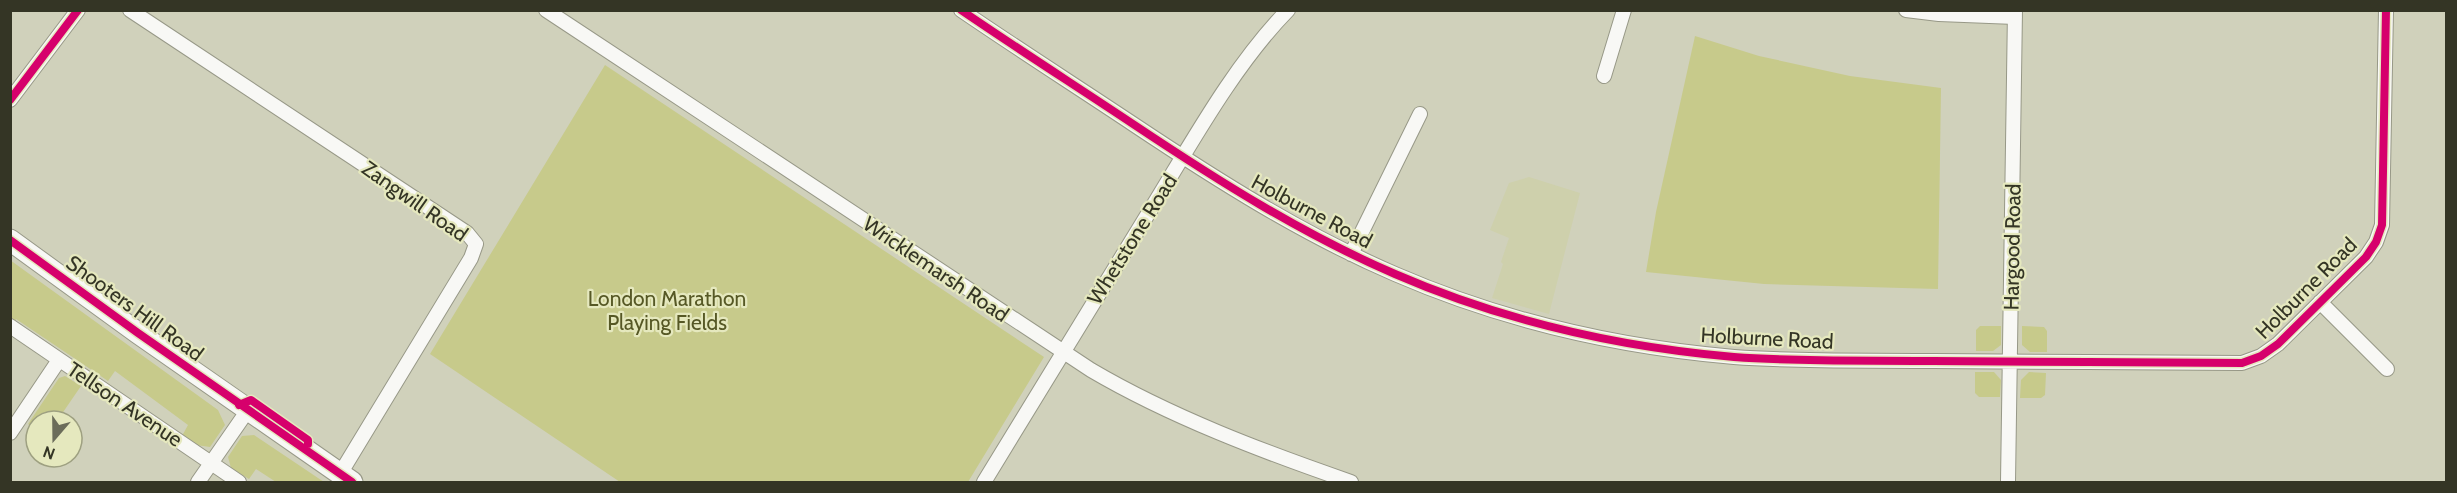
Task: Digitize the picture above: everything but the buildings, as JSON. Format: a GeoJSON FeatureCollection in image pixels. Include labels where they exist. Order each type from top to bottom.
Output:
{"type":"FeatureCollection","features":[{"type":"Feature","properties":{"kind":"main road","name":"Shooters Hill Road"},"geometry":{"type":"LineString","coordinates":[[10,240],[346,478]]}},
{"type":"Feature","properties":{"kind":"street"},"geometry":{"type":"LineString","coordinates":[[10,100],[78,10]]}},
{"type":"Feature","properties":{"kind":"street","name":"Zangwill Road"},"geometry":{"type":"LineString","coordinates":[[130,10],[467,233],[476,244],[471,258],[346,478]]}},
{"type":"Feature","properties":{"kind":"street","name":"Wricklemarsh Road"},"geometry":{"type":"LineString","coordinates":[[546,10],[1063,352],[1127,391],[1173,412],[1352,483]]}},
{"type":"Feature","properties":{"kind":"street","name":"Holburne Road"},"geometry":{"type":"LineString","coordinates":[[961,10],[1183,158],[1266,209],[1396,275],[1518,318],[1639,345],[1734,357],[2242,363],[2260,357],[2278,344],[2366,257],[2376,242],[2382,225],[2386,10]]}},
{"type":"Feature","properties":{"kind":"street","name":"Whetstone Road"},"geometry":{"type":"LineString","coordinates":[[984,483],[1183,158],[1243,65],[1288,10]]}},
{"type":"Feature","properties":{"kind":"street"},"geometry":{"type":"LineString","coordinates":[[1604,76],[1624,10]]}},
{"type":"Feature","properties":{"kind":"street"},"geometry":{"type":"LineString","coordinates":[[1906,10],[1939,14],[2015,14]]}},
{"type":"Feature","properties":{"kind":"street","name":"Hargood Road"},"geometry":{"type":"LineString","coordinates":[[2008,483],[2015,14]]}},
{"type":"Feature","properties":{"kind":"street"},"geometry":{"type":"LineString","coordinates":[[1351,254],[1420,114]]}},
{"type":"Feature","properties":{"kind":"street"},"geometry":{"type":"LineString","coordinates":[[2320,302],[2387,369]]}},
{"type":"Feature","properties":{"kind":"street","name":"Tellson Avenue"},"geometry":{"type":"LineString","coordinates":[[10,326],[239,483]]}},
{"type":"Feature","properties":{"kind":"street"},"geometry":{"type":"LineString","coordinates":[[10,433],[59,360]]}},
{"type":"Feature","properties":{"kind":"street"},"geometry":{"type":"LineString","coordinates":[[198,483],[248,410]]}},
{"type":"Feature","properties":{"kind":"shaded area"},"geometry":{"type":"Polygon","coordinates":[[[1529,177],[1580,193],[1549,314],[1492,298],[1509,238],[1490,230],[1509,183],[1529,177]]]}},
{"type":"Feature","properties":{"kind":"green space"},"geometry":{"type":"Polygon","coordinates":[[[1695,36],[1759,56],[1850,76],[1941,88],[1938,289],[1764,284],[1646,272],[1656,212],[1695,36]]]}},
{"type":"Feature","properties":{"kind":"green space","name":"London Marathon Playing Fields"},"geometry":{"type":"Polygon","coordinates":[[[605,65],[1044,357],[968,482],[620,482],[430,354],[605,65]]]}},
{"type":"Feature","properties":{"kind":"green space"},"geometry":{"type":"Polygon","coordinates":[[[10,260],[218,410],[225,425],[210,447],[196,445],[182,436],[188,425],[115,371],[108,381],[16,319],[15,322],[11,318],[10,260]]]}},
{"type":"Feature","properties":{"kind":"green space"},"geometry":{"type":"Polygon","coordinates":[[[1980,326],[2001,326],[2001,345],[1993,351],[1976,351],[1976,330],[1980,326]]]}},
{"type":"Feature","properties":{"kind":"green space"},"geometry":{"type":"Polygon","coordinates":[[[2022,326],[2044,327],[2047,331],[2047,352],[2030,352],[2022,345],[2022,326]]]}},
{"type":"Feature","properties":{"kind":"green space"},"geometry":{"type":"Polygon","coordinates":[[[1975,372],[1994,372],[2001,380],[2000,397],[1979,397],[1975,393],[1975,372]]]}},
{"type":"Feature","properties":{"kind":"green space"},"geometry":{"type":"Polygon","coordinates":[[[2029,372],[2046,373],[2045,395],[2041,398],[2020,398],[2021,380],[2029,372]]]}},
{"type":"Feature","properties":{"kind":"green space"},"geometry":{"type":"Polygon","coordinates":[[[65,376],[81,386],[65,409],[38,409],[59,378],[65,376]]]}},
{"type":"Feature","properties":{"kind":"green space"},"geometry":{"type":"Polygon","coordinates":[[[254,435],[324,482],[276,482],[256,469],[249,479],[231,468],[228,457],[242,436],[254,435]]]}},
{"type":"Feature","properties":{"kind":"cycle path"},"geometry":{"type":"LineString","coordinates":[[10,100],[78,10]]}},
{"type":"Feature","properties":{"kind":"cycle path"},"geometry":{"type":"LineString","coordinates":[[961,10],[1196,165],[1293,224],[1395,274],[1476,305],[1518,318],[1647,346],[1759,359],[2242,363],[2261,356],[2278,344],[2366,257],[2376,242],[2382,225],[2386,10]]}},
{"type":"Feature","properties":{"kind":"cycle path"},"geometry":{"type":"LineString","coordinates":[[10,240],[138,333],[352,482]]}},
{"type":"Feature","properties":{"kind":"cycle path"},"geometry":{"type":"LineString","coordinates":[[239,405],[251,400],[308,440],[308,444]]}}]}
